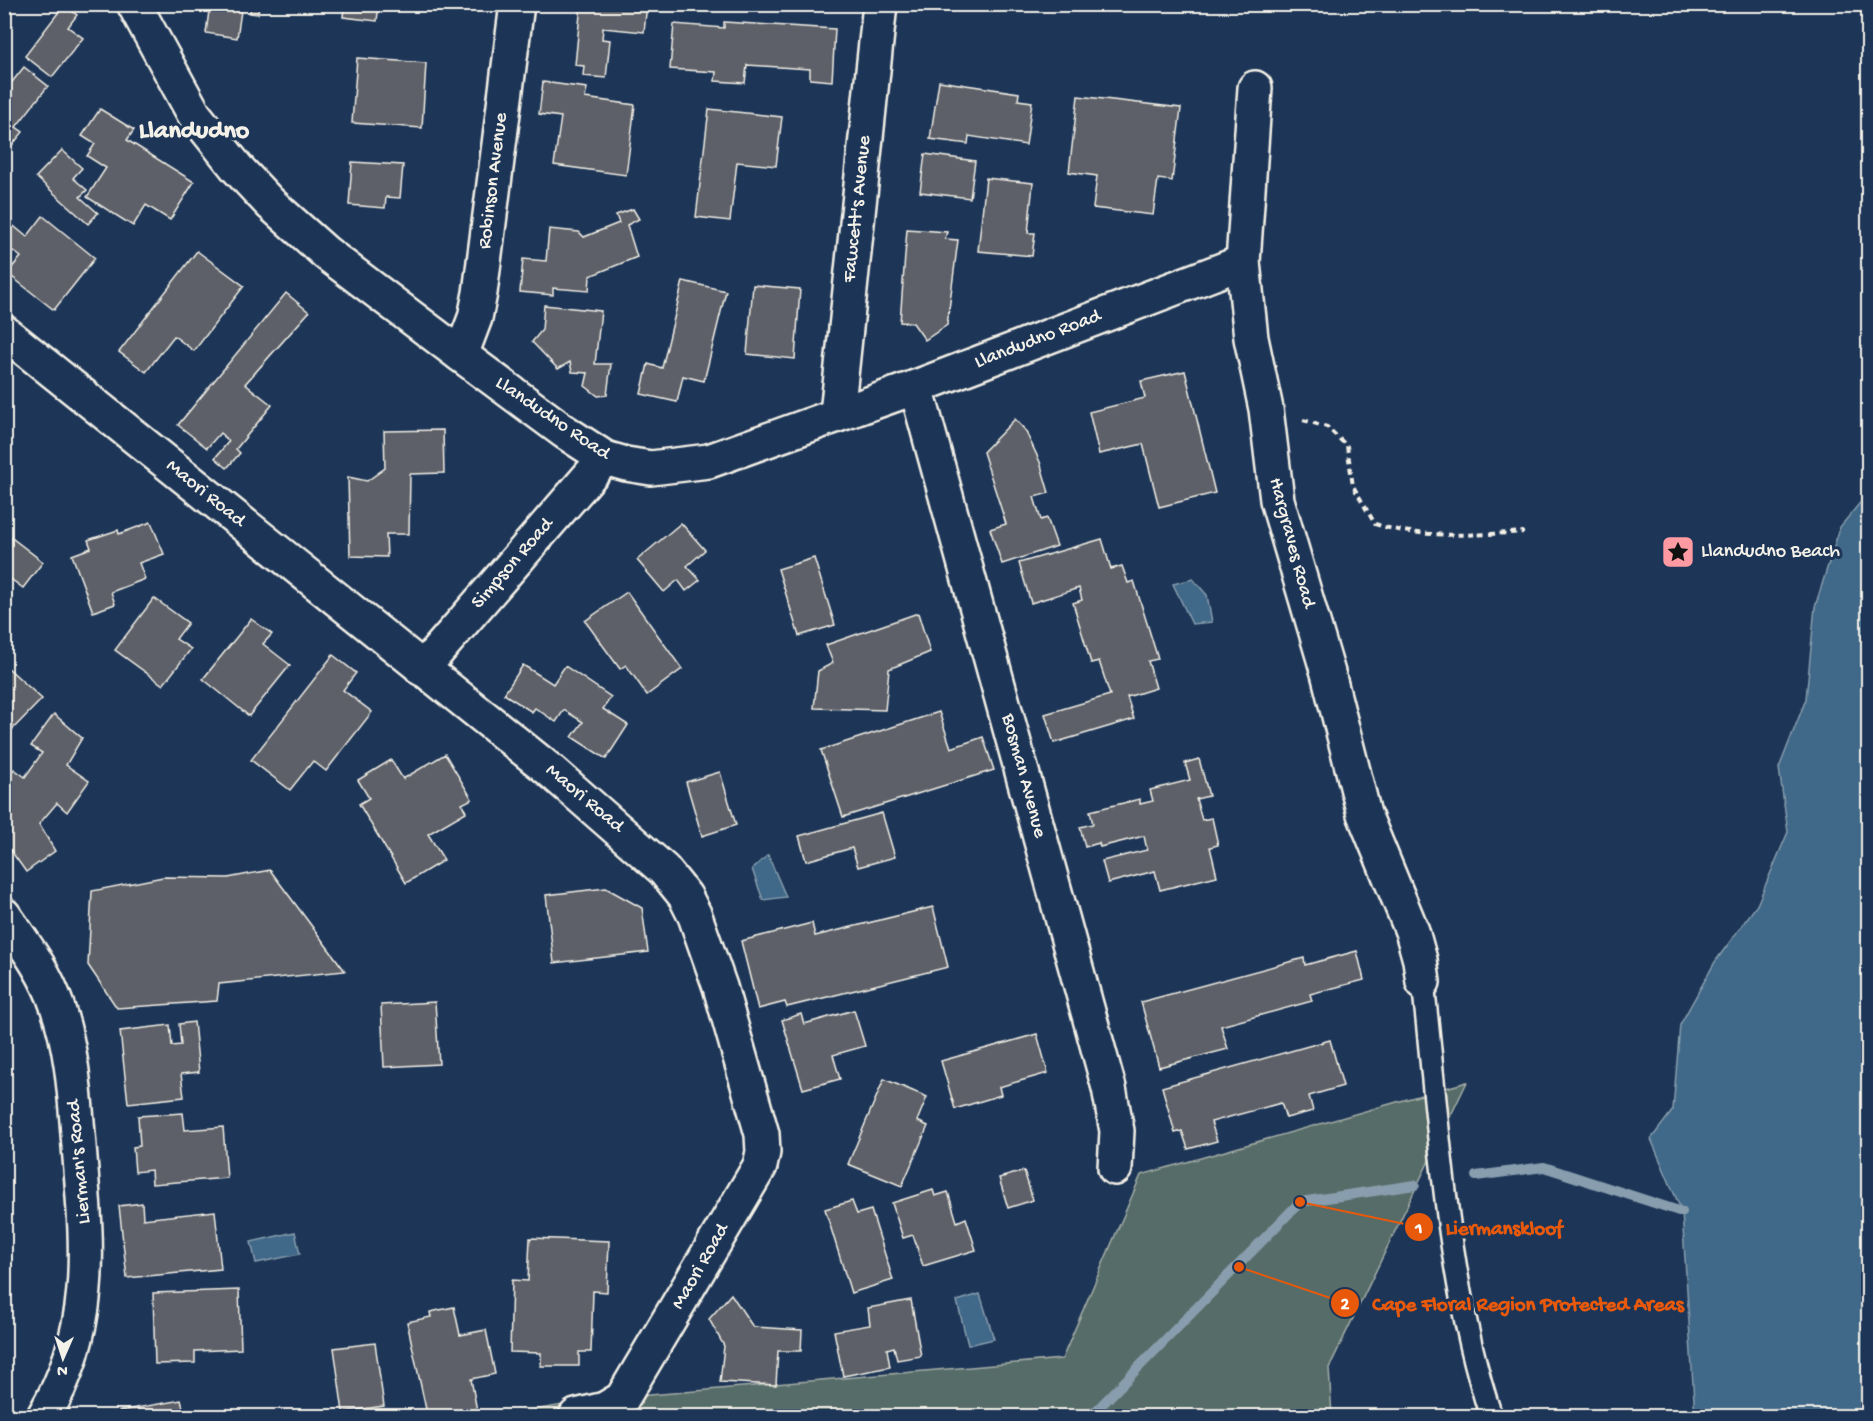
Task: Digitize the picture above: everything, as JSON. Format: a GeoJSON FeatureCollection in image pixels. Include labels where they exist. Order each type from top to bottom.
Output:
{"type":"FeatureCollection","features":[{"type":"Feature","properties":{"kind":"street","name":"Llandudno Road"},"geometry":{"type":"LineString","coordinates":[[134,4],[194,114],[237,168],[270,203],[326,253],[461,355],[605,458],[651,468],[709,461],[916,387],[1243,262]]}},
{"type":"Feature","properties":{"kind":"street","name":"Robinson Avenue"},"geometry":{"type":"LineString","coordinates":[[461,355],[475,318],[480,293],[516,4]]}},
{"type":"Feature","properties":{"kind":"street","name":"Fawcett's Avenue"},"geometry":{"type":"LineString","coordinates":[[837,414],[880,4]]}},
{"type":"Feature","properties":{"kind":"street","name":"Hargraves Road"},"geometry":{"type":"LineString","coordinates":[[1255,88],[1243,262],[1251,338],[1266,408],[1277,500],[1328,673],[1364,814],[1412,931],[1423,982]]}},
{"type":"Feature","properties":{"kind":"street","name":"Maori Road"},"geometry":{"type":"LineString","coordinates":[[4,332],[551,771],[664,870],[685,896],[695,916],[720,987],[762,1134],[763,1152],[760,1166],[622,1399],[605,1410],[576,1416]]}},
{"type":"Feature","properties":{"kind":"street","name":"Bosman Avenue"},"geometry":{"type":"LineString","coordinates":[[916,387],[1109,1088],[1117,1131],[1115,1168]]}},
{"type":"Feature","properties":{"kind":"street","name":"Simpson Road"},"geometry":{"type":"LineString","coordinates":[[422,669],[605,458]]}},
{"type":"Feature","properties":{"kind":"street","name":"Lierman's Road"},"geometry":{"type":"LineString","coordinates":[[4,915],[43,972],[57,1006],[68,1046],[74,1088],[87,1243],[85,1301],[73,1356],[44,1416]]}},
{"type":"Feature","properties":{"kind":"lane"},"geometry":{"type":"LineString","coordinates":[[1423,982],[1455,1255],[1473,1362],[1491,1416]]}},
{"type":"Feature","properties":{"kind":"path"},"geometry":{"type":"LineString","coordinates":[[1266,408],[1328,427],[1347,446],[1353,486],[1376,524],[1395,531],[1485,534],[1524,532]]}},
{"type":"Feature","properties":{"kind":"green space"},"geometry":{"type":"Polygon","coordinates":[[[1467,1082],[1329,1368],[1332,1416],[500,1416],[592,1400],[1062,1359],[1141,1175],[1467,1082]]]}},
{"type":"Feature","properties":{"kind":"water"},"geometry":{"type":"Polygon","coordinates":[[[1868,493],[1868,1416],[1695,1416],[1682,1212],[1651,1139],[1673,1110],[1680,1025],[1715,962],[1757,905],[1788,832],[1779,768],[1806,699],[1815,607],[1840,527],[1868,493]]]}},
{"type":"Feature","properties":{"kind":"water"},"geometry":{"type":"Polygon","coordinates":[[[1193,579],[1207,595],[1212,622],[1192,624],[1173,584],[1193,579]]]}},
{"type":"Feature","properties":{"kind":"water"},"geometry":{"type":"Polygon","coordinates":[[[768,855],[786,897],[763,900],[752,869],[768,855]]]}},
{"type":"Feature","properties":{"kind":"water"},"geometry":{"type":"Polygon","coordinates":[[[295,1232],[300,1254],[256,1263],[251,1242],[295,1232]]]}},
{"type":"Feature","properties":{"kind":"water"},"geometry":{"type":"Polygon","coordinates":[[[980,1294],[994,1339],[968,1345],[957,1301],[980,1294]]]}},
{"type":"Feature","properties":{"kind":"building"},"geometry":{"type":"Polygon","coordinates":[[[210,4],[242,4],[237,38],[206,33],[210,4]]]}},
{"type":"Feature","properties":{"kind":"building"},"geometry":{"type":"Polygon","coordinates":[[[251,4],[259,4],[258,14],[250,13],[251,4]]]}},
{"type":"Feature","properties":{"kind":"building"},"geometry":{"type":"Polygon","coordinates":[[[350,4],[379,4],[377,21],[343,17],[344,7],[350,4]]]}},
{"type":"Feature","properties":{"kind":"building"},"geometry":{"type":"Polygon","coordinates":[[[581,4],[647,4],[644,32],[603,28],[602,39],[610,40],[606,78],[583,76],[584,66],[575,65],[581,4]]]}},
{"type":"Feature","properties":{"kind":"building"},"geometry":{"type":"Polygon","coordinates":[[[64,5],[77,15],[68,27],[83,38],[52,77],[25,56],[64,5]]]}},
{"type":"Feature","properties":{"kind":"building"},"geometry":{"type":"Polygon","coordinates":[[[724,22],[835,29],[832,81],[810,79],[810,69],[747,65],[745,83],[715,81],[716,72],[670,69],[674,24],[724,28],[724,22]]]}},
{"type":"Feature","properties":{"kind":"building"},"geometry":{"type":"Polygon","coordinates":[[[357,58],[426,63],[422,128],[352,123],[357,58]]]}},
{"type":"Feature","properties":{"kind":"building"},"geometry":{"type":"Polygon","coordinates":[[[24,67],[48,86],[16,127],[23,132],[4,155],[4,92],[24,67]]]}},
{"type":"Feature","properties":{"kind":"building"},"geometry":{"type":"Polygon","coordinates":[[[939,81],[1019,93],[1018,100],[1032,102],[1026,145],[969,136],[968,144],[930,139],[939,81]]]}},
{"type":"Feature","properties":{"kind":"building"},"geometry":{"type":"Polygon","coordinates":[[[543,82],[587,88],[585,98],[635,105],[626,175],[554,165],[561,117],[539,114],[543,82]]]}},
{"type":"Feature","properties":{"kind":"building"},"geometry":{"type":"Polygon","coordinates":[[[1078,96],[1181,108],[1172,181],[1158,179],[1153,215],[1093,208],[1097,176],[1069,172],[1078,96]]]}},
{"type":"Feature","properties":{"kind":"building"},"geometry":{"type":"Polygon","coordinates":[[[100,109],[134,130],[127,140],[194,182],[170,220],[146,205],[133,226],[87,197],[106,168],[87,156],[95,144],[82,136],[100,109]]]}},
{"type":"Feature","properties":{"kind":"building"},"geometry":{"type":"Polygon","coordinates":[[[709,109],[782,117],[776,166],[737,162],[730,221],[696,217],[709,109]]]}},
{"type":"Feature","properties":{"kind":"building"},"geometry":{"type":"Polygon","coordinates":[[[62,150],[82,168],[73,178],[87,190],[80,197],[98,213],[88,224],[36,177],[62,150]]]}},
{"type":"Feature","properties":{"kind":"building"},"geometry":{"type":"Polygon","coordinates":[[[925,154],[975,161],[970,198],[920,192],[925,154]]]}},
{"type":"Feature","properties":{"kind":"building"},"geometry":{"type":"Polygon","coordinates":[[[352,162],[403,165],[400,198],[386,197],[385,208],[349,205],[352,162]]]}},
{"type":"Feature","properties":{"kind":"building"},"geometry":{"type":"Polygon","coordinates":[[[986,178],[1033,183],[1028,233],[1035,233],[1032,256],[978,251],[986,178]]]}},
{"type":"Feature","properties":{"kind":"building"},"geometry":{"type":"Polygon","coordinates":[[[633,209],[639,219],[627,225],[637,257],[590,276],[589,291],[553,288],[553,295],[520,292],[523,259],[546,261],[549,229],[579,232],[584,237],[619,223],[616,215],[633,209]]]}},
{"type":"Feature","properties":{"kind":"building"},"geometry":{"type":"Polygon","coordinates":[[[43,216],[95,258],[54,310],[7,273],[21,257],[13,251],[4,262],[4,230],[10,223],[27,237],[43,216]]]}},
{"type":"Feature","properties":{"kind":"building"},"geometry":{"type":"Polygon","coordinates":[[[907,229],[947,232],[945,239],[958,240],[947,325],[925,340],[913,323],[900,322],[907,229]]]}},
{"type":"Feature","properties":{"kind":"building"},"geometry":{"type":"Polygon","coordinates":[[[197,251],[244,286],[194,351],[174,336],[146,372],[119,352],[197,251]]]}},
{"type":"Feature","properties":{"kind":"building"},"geometry":{"type":"Polygon","coordinates":[[[683,281],[726,291],[704,381],[683,376],[677,402],[641,394],[648,364],[662,368],[683,281]]]}},
{"type":"Feature","properties":{"kind":"building"},"geometry":{"type":"Polygon","coordinates":[[[753,285],[800,289],[795,359],[747,354],[753,285]]]}},
{"type":"Feature","properties":{"kind":"building"},"geometry":{"type":"Polygon","coordinates":[[[286,293],[309,312],[245,384],[272,405],[236,449],[240,453],[227,468],[215,458],[229,441],[220,433],[207,448],[178,425],[286,293]]]}},
{"type":"Feature","properties":{"kind":"building"},"geometry":{"type":"Polygon","coordinates":[[[544,305],[601,311],[595,364],[611,364],[607,395],[598,396],[585,386],[588,373],[572,372],[570,362],[558,369],[532,342],[542,330],[544,305]]]}},
{"type":"Feature","properties":{"kind":"building"},"geometry":{"type":"Polygon","coordinates":[[[1185,371],[1215,493],[1159,507],[1143,444],[1099,454],[1089,412],[1145,398],[1141,381],[1185,371]]]}},
{"type":"Feature","properties":{"kind":"building"},"geometry":{"type":"Polygon","coordinates":[[[1015,419],[1025,430],[1040,462],[1049,493],[1034,497],[1041,520],[1047,518],[1057,546],[1002,564],[990,529],[1006,524],[983,452],[1015,419]]]}},
{"type":"Feature","properties":{"kind":"building"},"geometry":{"type":"Polygon","coordinates":[[[443,430],[444,473],[410,474],[409,534],[386,534],[387,557],[350,556],[348,477],[367,481],[385,468],[384,431],[443,430]]]}},
{"type":"Feature","properties":{"kind":"building"},"geometry":{"type":"Polygon","coordinates":[[[151,522],[164,554],[139,563],[145,579],[111,592],[115,604],[93,612],[72,555],[91,548],[88,540],[118,530],[119,534],[151,522]]]}},
{"type":"Feature","properties":{"kind":"building"},"geometry":{"type":"Polygon","coordinates":[[[681,523],[705,550],[687,566],[700,580],[686,591],[678,580],[664,592],[637,560],[681,523]]]}},
{"type":"Feature","properties":{"kind":"building"},"geometry":{"type":"Polygon","coordinates":[[[4,532],[43,562],[23,588],[4,574],[4,532]]]}},
{"type":"Feature","properties":{"kind":"building"},"geometry":{"type":"Polygon","coordinates":[[[1102,539],[1111,569],[1122,566],[1128,583],[1134,581],[1158,659],[1148,661],[1156,688],[1127,697],[1134,719],[1054,743],[1045,714],[1110,695],[1099,661],[1091,663],[1073,603],[1082,600],[1079,588],[1031,603],[1019,563],[1102,539]]]}},
{"type":"Feature","properties":{"kind":"building"},"geometry":{"type":"Polygon","coordinates":[[[814,558],[835,625],[799,636],[778,569],[814,558]]]}},
{"type":"Feature","properties":{"kind":"building"},"geometry":{"type":"Polygon","coordinates":[[[627,592],[682,669],[647,695],[626,665],[620,669],[585,621],[627,592]]]}},
{"type":"Feature","properties":{"kind":"building"},"geometry":{"type":"Polygon","coordinates":[[[154,598],[188,623],[176,639],[191,649],[163,685],[115,650],[154,598]]]}},
{"type":"Feature","properties":{"kind":"building"},"geometry":{"type":"Polygon","coordinates":[[[918,613],[930,652],[889,669],[885,710],[814,708],[818,671],[833,663],[826,645],[918,613]]]}},
{"type":"Feature","properties":{"kind":"building"},"geometry":{"type":"Polygon","coordinates":[[[251,619],[272,634],[263,644],[290,665],[249,716],[203,679],[251,619]]]}},
{"type":"Feature","properties":{"kind":"building"},"geometry":{"type":"Polygon","coordinates":[[[333,655],[356,673],[343,690],[372,712],[326,771],[313,761],[290,790],[251,760],[333,655]]]}},
{"type":"Feature","properties":{"kind":"building"},"geometry":{"type":"Polygon","coordinates":[[[523,665],[553,684],[565,666],[611,697],[603,709],[628,725],[606,759],[572,737],[583,722],[564,710],[556,722],[535,708],[532,712],[504,694],[523,665]]]}},
{"type":"Feature","properties":{"kind":"building"},"geometry":{"type":"Polygon","coordinates":[[[7,667],[42,699],[4,738],[4,669],[7,667]]]}},
{"type":"Feature","properties":{"kind":"building"},"geometry":{"type":"Polygon","coordinates":[[[939,712],[951,748],[983,737],[994,770],[843,817],[821,750],[939,712]]]}},
{"type":"Feature","properties":{"kind":"building"},"geometry":{"type":"Polygon","coordinates":[[[54,714],[82,738],[66,765],[89,781],[67,812],[57,803],[39,824],[55,851],[26,872],[4,841],[4,782],[14,769],[25,777],[42,753],[31,746],[54,714]]]}},
{"type":"Feature","properties":{"kind":"building"},"geometry":{"type":"Polygon","coordinates":[[[445,754],[472,799],[462,804],[466,812],[428,834],[444,860],[406,883],[359,804],[369,798],[358,780],[391,760],[403,779],[445,754]]]}},
{"type":"Feature","properties":{"kind":"building"},"geometry":{"type":"Polygon","coordinates":[[[1199,759],[1209,796],[1196,799],[1202,820],[1212,818],[1218,845],[1210,847],[1217,876],[1160,890],[1155,871],[1108,883],[1102,861],[1147,850],[1144,836],[1100,847],[1099,843],[1085,847],[1080,827],[1093,824],[1090,811],[1140,799],[1140,804],[1153,801],[1150,790],[1190,780],[1185,763],[1199,759]]]}},
{"type":"Feature","properties":{"kind":"building"},"geometry":{"type":"Polygon","coordinates":[[[720,772],[736,825],[702,836],[686,782],[720,772]]]}},
{"type":"Feature","properties":{"kind":"building"},"geometry":{"type":"Polygon","coordinates":[[[882,813],[895,857],[858,867],[852,848],[806,861],[799,836],[882,813]]]}},
{"type":"Feature","properties":{"kind":"building"},"geometry":{"type":"Polygon","coordinates":[[[270,870],[345,971],[219,984],[217,1001],[117,1008],[88,965],[92,891],[163,877],[228,878],[270,870]]]}},
{"type":"Feature","properties":{"kind":"building"},"geometry":{"type":"Polygon","coordinates":[[[606,888],[642,908],[648,952],[554,963],[546,895],[606,888]]]}},
{"type":"Feature","properties":{"kind":"building"},"geometry":{"type":"Polygon","coordinates":[[[933,907],[948,967],[787,1007],[785,1002],[758,1009],[741,941],[812,923],[815,936],[933,907]]]}},
{"type":"Feature","properties":{"kind":"building"},"geometry":{"type":"Polygon","coordinates":[[[1357,951],[1364,980],[1310,994],[1312,1001],[1221,1026],[1228,1049],[1159,1067],[1141,1002],[1304,958],[1305,965],[1357,951]]]}},
{"type":"Feature","properties":{"kind":"building"},"geometry":{"type":"Polygon","coordinates":[[[435,1002],[439,1064],[384,1067],[381,1005],[435,1002]]]}},
{"type":"Feature","properties":{"kind":"building"},"geometry":{"type":"Polygon","coordinates":[[[854,1010],[865,1046],[833,1055],[840,1079],[803,1089],[782,1020],[801,1014],[804,1024],[854,1010]]]}},
{"type":"Feature","properties":{"kind":"building"},"geometry":{"type":"Polygon","coordinates":[[[194,1022],[199,1072],[181,1074],[184,1097],[128,1103],[120,1031],[170,1025],[172,1046],[181,1045],[179,1024],[194,1022]]]}},
{"type":"Feature","properties":{"kind":"building"},"geometry":{"type":"Polygon","coordinates":[[[1037,1034],[1048,1073],[999,1087],[1001,1095],[955,1109],[941,1061],[1037,1034]]]}},
{"type":"Feature","properties":{"kind":"building"},"geometry":{"type":"Polygon","coordinates":[[[1330,1040],[1343,1086],[1309,1096],[1313,1111],[1286,1118],[1281,1103],[1211,1122],[1217,1141],[1188,1149],[1182,1131],[1175,1133],[1162,1087],[1330,1040]]]}},
{"type":"Feature","properties":{"kind":"building"},"geometry":{"type":"Polygon","coordinates":[[[884,1079],[927,1097],[917,1121],[928,1126],[902,1186],[848,1164],[884,1079]]]}},
{"type":"Feature","properties":{"kind":"building"},"geometry":{"type":"Polygon","coordinates":[[[183,1113],[185,1130],[223,1127],[227,1178],[152,1184],[151,1170],[135,1172],[133,1147],[140,1146],[138,1116],[183,1113]]]}},
{"type":"Feature","properties":{"kind":"building"},"geometry":{"type":"Polygon","coordinates":[[[1024,1171],[1033,1200],[1008,1208],[999,1178],[1024,1171]]]}},
{"type":"Feature","properties":{"kind":"building"},"geometry":{"type":"Polygon","coordinates":[[[933,1190],[935,1196],[948,1192],[957,1222],[966,1218],[976,1250],[923,1266],[913,1235],[903,1238],[892,1203],[933,1190]]]}},
{"type":"Feature","properties":{"kind":"building"},"geometry":{"type":"Polygon","coordinates":[[[852,1201],[857,1214],[871,1210],[893,1280],[851,1293],[825,1209],[852,1201]]]}},
{"type":"Feature","properties":{"kind":"building"},"geometry":{"type":"Polygon","coordinates":[[[142,1203],[143,1219],[215,1211],[221,1269],[127,1278],[119,1206],[142,1203]]]}},
{"type":"Feature","properties":{"kind":"building"},"geometry":{"type":"Polygon","coordinates":[[[530,1238],[609,1241],[607,1292],[593,1291],[591,1352],[579,1352],[579,1366],[541,1366],[541,1353],[510,1352],[512,1280],[528,1281],[530,1238]]]}},
{"type":"Feature","properties":{"kind":"building"},"geometry":{"type":"Polygon","coordinates":[[[239,1290],[241,1349],[195,1351],[195,1363],[155,1364],[153,1293],[239,1290]]]}},
{"type":"Feature","properties":{"kind":"building"},"geometry":{"type":"Polygon","coordinates":[[[731,1294],[753,1327],[802,1330],[801,1351],[778,1351],[776,1385],[720,1382],[724,1346],[709,1319],[731,1294]]]}},
{"type":"Feature","properties":{"kind":"building"},"geometry":{"type":"Polygon","coordinates":[[[911,1300],[921,1356],[897,1360],[894,1347],[887,1349],[890,1367],[843,1376],[834,1331],[870,1325],[868,1308],[911,1300]]]}},
{"type":"Feature","properties":{"kind":"building"},"geometry":{"type":"Polygon","coordinates":[[[454,1307],[460,1335],[486,1330],[495,1374],[471,1379],[478,1416],[445,1416],[444,1411],[427,1414],[407,1322],[431,1317],[430,1312],[454,1307]]]}},
{"type":"Feature","properties":{"kind":"building"},"geometry":{"type":"Polygon","coordinates":[[[375,1343],[384,1406],[343,1412],[334,1348],[375,1343]]]}},
{"type":"Feature","properties":{"kind":"building"},"geometry":{"type":"Polygon","coordinates":[[[181,1400],[185,1416],[120,1416],[119,1411],[181,1400]]]}},
{"type":"Feature","properties":{"kind":"waterway"},"geometry":{"type":"LineString","coordinates":[[1476,1176],[1544,1167],[1682,1212]]}},
{"type":"Feature","properties":{"kind":"waterway"},"geometry":{"type":"LineString","coordinates":[[1091,1416],[1300,1202],[1415,1185]]}},
{"type":"Feature","properties":{"kind":"place","name":"Llandudno Beach"},"geometry":{"type":"Point","coordinates":[1678,552]}},
{"type":"Feature","properties":{"kind":"place","name":"Liermanskloof"},"geometry":{"type":"Point","coordinates":[1300,1202]}},
{"type":"Feature","properties":{"kind":"place","name":"Cape Floral Region Protected Areas"},"geometry":{"type":"Point","coordinates":[1239,1267]}},
{"type":"Feature","properties":{"kind":"district","name":"Llandudno"},"geometry":{"type":"Point","coordinates":[194,132]}}]}
